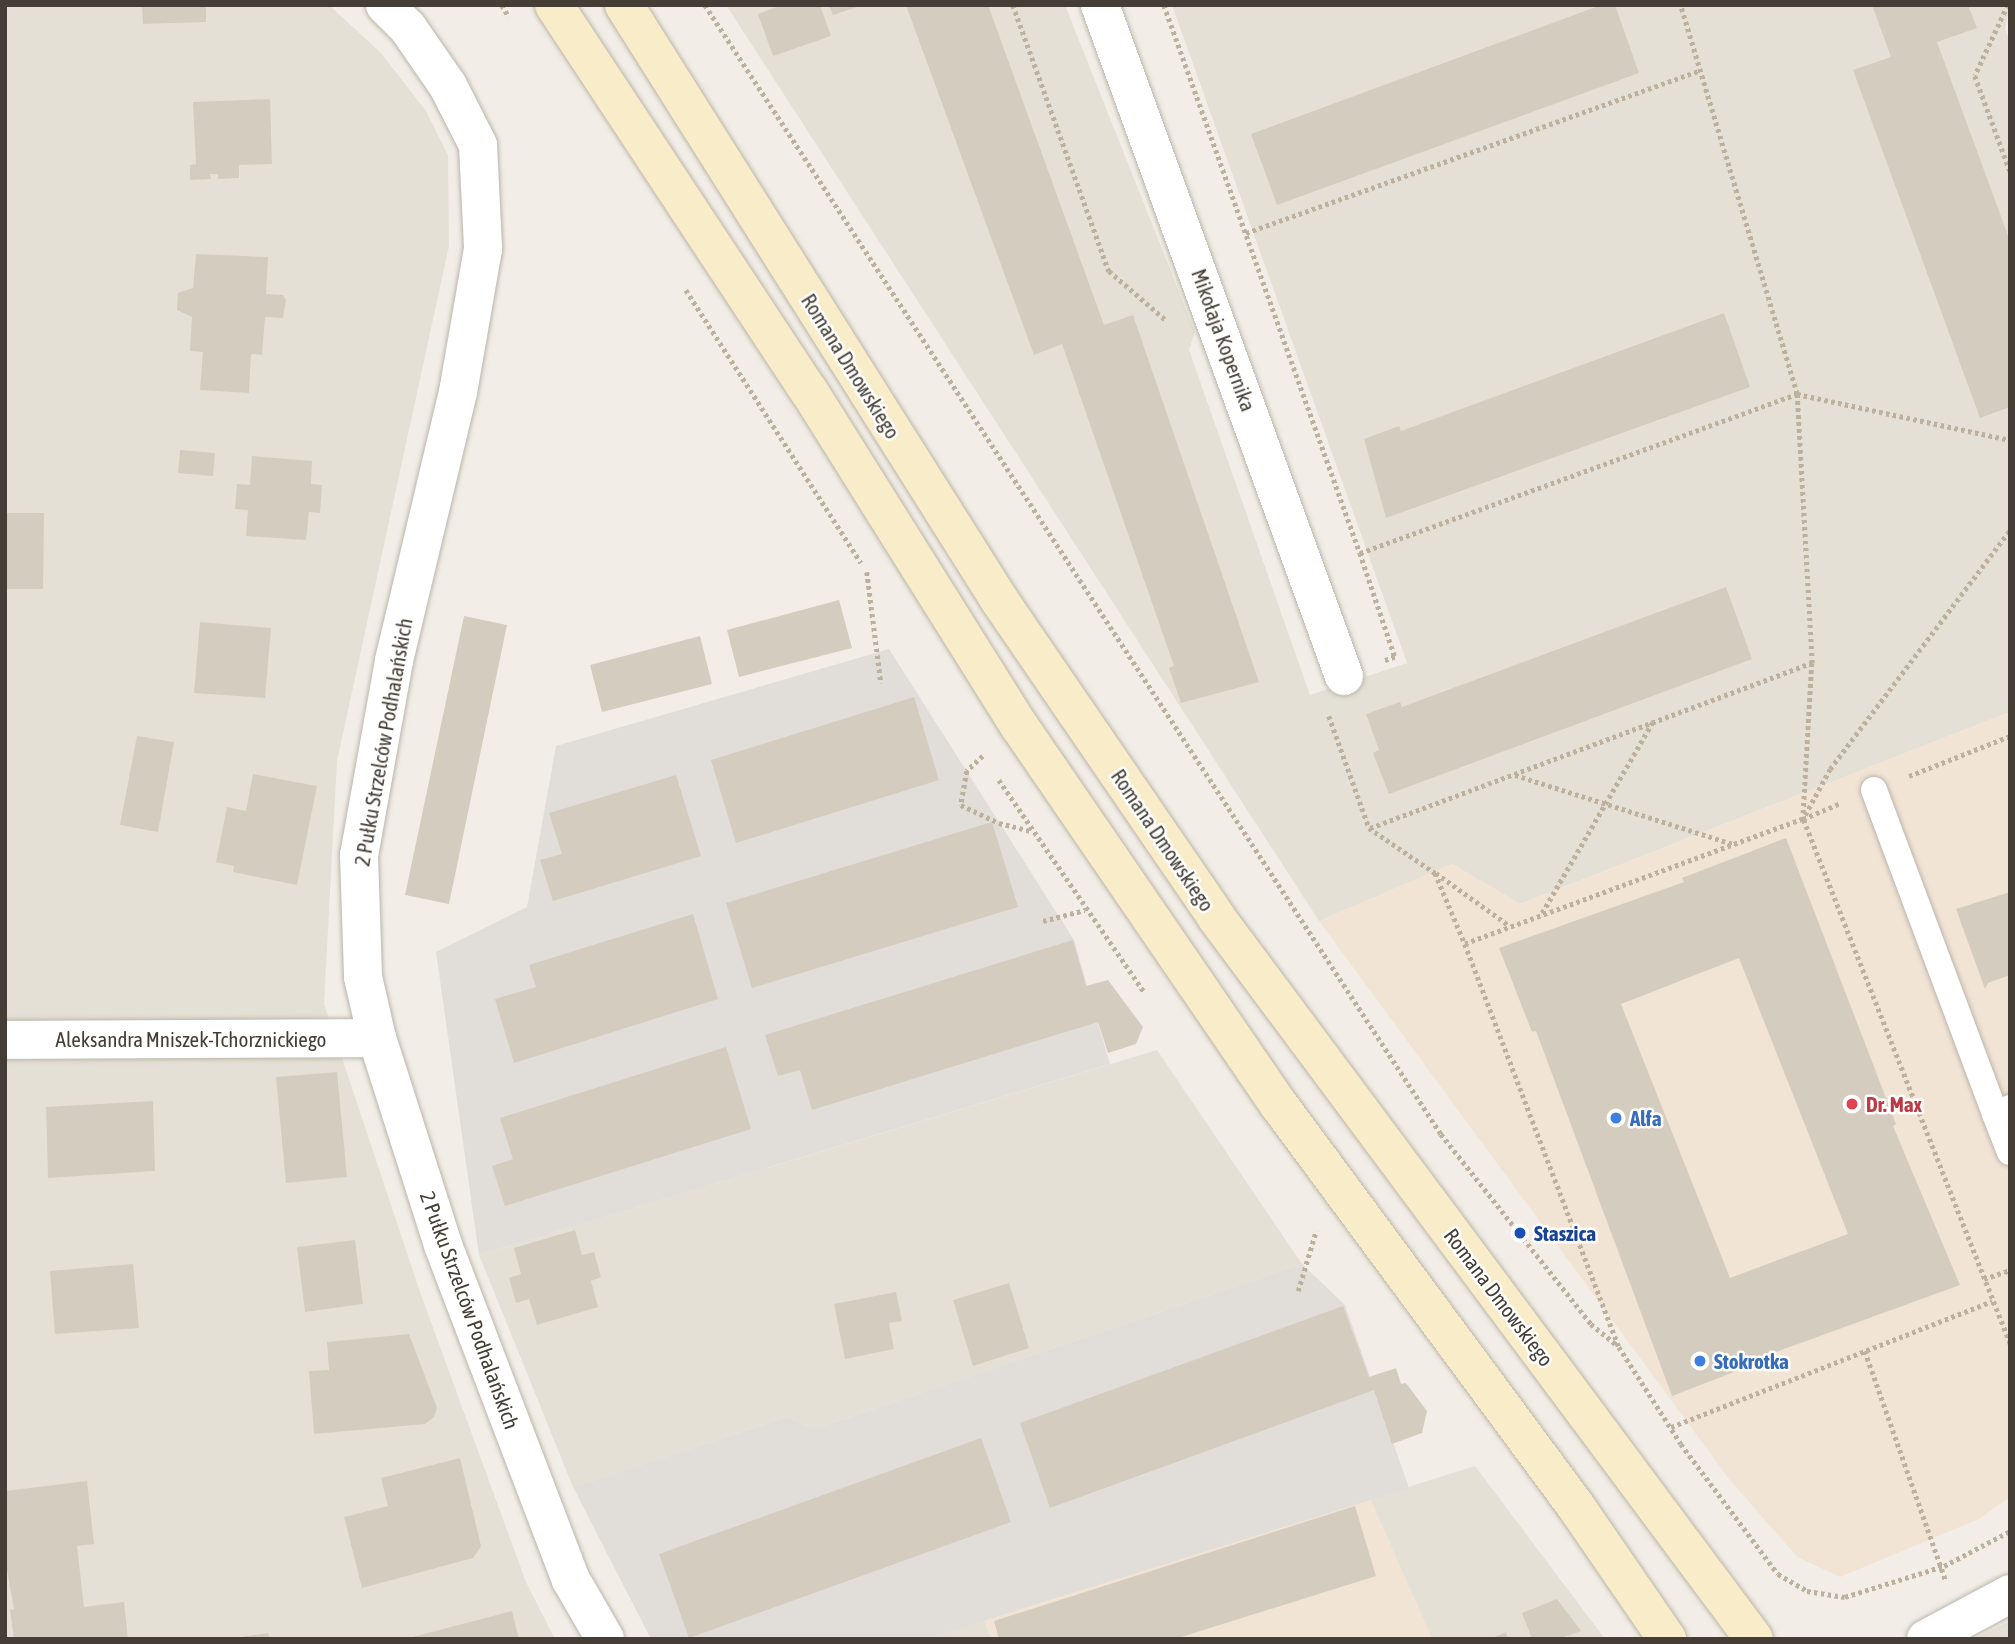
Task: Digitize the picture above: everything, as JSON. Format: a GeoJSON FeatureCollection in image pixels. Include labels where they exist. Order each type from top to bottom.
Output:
{"type":"FeatureCollection","features":[{"type":"Feature","properties":{"kind":"main road"},"geometry":{"type":"LineString","coordinates":[[554,5],[809,391],[1020,727],[1279,1105],[1575,1505],[1667,1639]]}},
{"type":"Feature","properties":{"kind":"main road","name":"Romana Dmowskiego"},"geometry":{"type":"LineString","coordinates":[[624,5],[1000,601],[1216,918],[1754,1639]]}},
{"type":"Feature","properties":{"kind":"street","name":"2 Pułku Strzelców Podhalańskich"},"geometry":{"type":"LineString","coordinates":[[385,5],[408,27],[448,86],[478,145],[483,249],[458,392],[394,661],[359,855],[363,977],[377,1038],[443,1245],[571,1580],[605,1639]]}},
{"type":"Feature","properties":{"kind":"street","name":"Mikołaja Kopernika"},"geometry":{"type":"LineString","coordinates":[[1100,5],[1344,676]]}},
{"type":"Feature","properties":{"kind":"street","name":"Aleksandra Mniszek-Tchorznickiego"},"geometry":{"type":"LineString","coordinates":[[5,1040],[377,1038]]}},
{"type":"Feature","properties":{"kind":"street"},"geometry":{"type":"LineString","coordinates":[[1926,1639],[2010,1594]]}},
{"type":"Feature","properties":{"kind":"lane"},"geometry":{"type":"LineString","coordinates":[[1874,790],[2002,1111],[2010,1152]]}},
{"type":"Feature","properties":{"kind":"path"},"geometry":{"type":"LineString","coordinates":[[705,5],[1441,1134],[1591,1324],[1619,1347]]}},
{"type":"Feature","properties":{"kind":"path"},"geometry":{"type":"LineString","coordinates":[[1164,5],[1360,553],[1797,394],[2010,440]]}},
{"type":"Feature","properties":{"kind":"path"},"geometry":{"type":"LineString","coordinates":[[1680,5],[1797,394],[1812,663],[1803,819],[2010,1344]]}},
{"type":"Feature","properties":{"kind":"path"},"geometry":{"type":"LineString","coordinates":[[2008,5],[1975,76],[2010,171]]}},
{"type":"Feature","properties":{"kind":"path"},"geometry":{"type":"LineString","coordinates":[[1246,233],[1700,70]]}},
{"type":"Feature","properties":{"kind":"path"},"geometry":{"type":"LineString","coordinates":[[1803,819],[1830,769],[2010,530]]}},
{"type":"Feature","properties":{"kind":"path"},"geometry":{"type":"LineString","coordinates":[[866,572],[881,683]]}},
{"type":"Feature","properties":{"kind":"path"},"geometry":{"type":"LineString","coordinates":[[1369,828],[1812,663]]}},
{"type":"Feature","properties":{"kind":"path"},"geometry":{"type":"LineString","coordinates":[[1541,914],[1652,723]]}},
{"type":"Feature","properties":{"kind":"path"},"geometry":{"type":"LineString","coordinates":[[2010,736],[1803,819],[1465,944],[1619,1347],[1744,1534],[1778,1574],[1807,1591],[1845,1597],[1944,1566],[2010,1531]]}},
{"type":"Feature","properties":{"kind":"path"},"geometry":{"type":"LineString","coordinates":[[984,755],[967,771],[961,805],[999,823],[1031,832]]}},
{"type":"Feature","properties":{"kind":"path"},"geometry":{"type":"LineString","coordinates":[[1514,774],[1734,844]]}},
{"type":"Feature","properties":{"kind":"path"},"geometry":{"type":"LineString","coordinates":[[1435,873],[1510,926]]}},
{"type":"Feature","properties":{"kind":"path"},"geometry":{"type":"LineString","coordinates":[[1043,921],[1085,910]]}},
{"type":"Feature","properties":{"kind":"path"},"geometry":{"type":"LineString","coordinates":[[1298,1291],[1316,1231]]}},
{"type":"Feature","properties":{"kind":"path"},"geometry":{"type":"LineString","coordinates":[[1984,1279],[2010,1270]]}},
{"type":"Feature","properties":{"kind":"path"},"geometry":{"type":"LineString","coordinates":[[1671,1427],[1992,1301]]}},
{"type":"Feature","properties":{"kind":"path"},"geometry":{"type":"LineString","coordinates":[[1866,1350],[1944,1566]]}},
{"type":"Feature","properties":{"kind":"shaded area"},"geometry":{"type":"Polygon","coordinates":[[[5,5],[329,5],[381,53],[426,111],[448,155],[449,246],[337,761],[324,1004],[420,1292],[526,1582],[555,1639],[5,1639],[5,5]]]}},
{"type":"Feature","properties":{"kind":"shaded area"},"geometry":{"type":"Polygon","coordinates":[[[726,5],[1065,5],[1195,332],[1189,350],[1310,695],[1407,663],[1172,5],[2010,5],[2005,29],[2010,42],[2010,712],[1520,904],[1452,864],[1319,921],[726,5]]]}},
{"type":"Feature","properties":{"kind":"shaded area"},"geometry":{"type":"Polygon","coordinates":[[[889,649],[1074,940],[1110,1064],[479,1255],[436,952],[527,907],[556,746],[889,649]]]}},
{"type":"Feature","properties":{"kind":"shaded area"},"geometry":{"type":"Polygon","coordinates":[[[2010,712],[2010,1497],[1979,1519],[1840,1577],[1797,1557],[1729,1479],[1319,921],[1452,864],[1521,904],[2010,712]]]}},
{"type":"Feature","properties":{"kind":"shaded area"},"geometry":{"type":"Polygon","coordinates":[[[1157,1050],[1302,1264],[814,1429],[787,1417],[573,1487],[479,1255],[1157,1050]]]}},
{"type":"Feature","properties":{"kind":"shaded area"},"geometry":{"type":"Polygon","coordinates":[[[1302,1264],[1345,1305],[1409,1488],[925,1639],[651,1639],[573,1487],[787,1417],[814,1429],[1302,1264]]]}},
{"type":"Feature","properties":{"kind":"shaded area"},"geometry":{"type":"Polygon","coordinates":[[[1475,1466],[1605,1639],[1432,1639],[1370,1499],[1475,1466]]]}},
{"type":"Feature","properties":{"kind":"shaded area"},"geometry":{"type":"Polygon","coordinates":[[[1370,1499],[1432,1639],[991,1639],[984,1619],[1370,1499]]]}},
{"type":"Feature","properties":{"kind":"shaded area"},"geometry":{"type":"Polygon","coordinates":[[[984,1619],[991,1639],[925,1639],[984,1619]]]}},
{"type":"Feature","properties":{"kind":"shaded area"},"geometry":{"type":"Polygon","coordinates":[[[2010,1621],[2010,1639],[1974,1639],[2010,1621]]]}},
{"type":"Feature","properties":{"kind":"building"},"geometry":{"type":"Polygon","coordinates":[[[142,5],[206,5],[206,22],[143,24],[142,5]]]}},
{"type":"Feature","properties":{"kind":"building"},"geometry":{"type":"Polygon","coordinates":[[[782,5],[820,5],[831,36],[773,56],[758,14],[782,5]]]}},
{"type":"Feature","properties":{"kind":"building"},"geometry":{"type":"Polygon","coordinates":[[[829,5],[860,5],[860,6],[833,15],[829,5]]]}},
{"type":"Feature","properties":{"kind":"building"},"geometry":{"type":"Polygon","coordinates":[[[906,5],[988,5],[1104,325],[1133,315],[1259,682],[1181,703],[1169,668],[1174,666],[1062,344],[1034,355],[906,5]]]}},
{"type":"Feature","properties":{"kind":"building"},"geometry":{"type":"Polygon","coordinates":[[[1601,5],[1615,5],[1639,73],[1277,205],[1251,134],[1601,5]]]}},
{"type":"Feature","properties":{"kind":"building"},"geometry":{"type":"Polygon","coordinates":[[[1872,5],[1968,5],[1977,28],[1937,42],[2010,241],[2010,407],[1980,418],[1853,70],[1891,57],[1872,5]]]}},
{"type":"Feature","properties":{"kind":"building"},"geometry":{"type":"Polygon","coordinates":[[[270,99],[272,164],[239,165],[239,178],[218,179],[218,174],[210,174],[211,179],[190,180],[190,165],[196,164],[193,102],[270,99]]]}},
{"type":"Feature","properties":{"kind":"building"},"geometry":{"type":"Polygon","coordinates":[[[196,254],[268,257],[266,294],[283,295],[286,300],[283,318],[265,317],[262,355],[251,354],[249,393],[200,390],[203,352],[190,351],[192,317],[177,310],[178,293],[193,288],[196,254]]]}},
{"type":"Feature","properties":{"kind":"building"},"geometry":{"type":"Polygon","coordinates":[[[1724,313],[1750,387],[1386,518],[1364,439],[1399,426],[1401,431],[1724,313]]]}},
{"type":"Feature","properties":{"kind":"building"},"geometry":{"type":"Polygon","coordinates":[[[180,450],[215,453],[213,476],[178,473],[180,450]]]}},
{"type":"Feature","properties":{"kind":"building"},"geometry":{"type":"Polygon","coordinates":[[[252,456],[312,461],[311,484],[322,485],[320,513],[309,512],[306,540],[246,536],[248,510],[235,509],[237,484],[250,485],[252,456]]]}},
{"type":"Feature","properties":{"kind":"building"},"geometry":{"type":"Polygon","coordinates":[[[5,513],[44,513],[43,589],[5,589],[5,513]]]}},
{"type":"Feature","properties":{"kind":"building"},"geometry":{"type":"Polygon","coordinates":[[[1726,587],[1752,659],[1389,794],[1373,753],[1379,750],[1366,714],[1400,702],[1402,707],[1726,587]]]}},
{"type":"Feature","properties":{"kind":"building"},"geometry":{"type":"Polygon","coordinates":[[[839,600],[852,648],[739,677],[727,630],[839,600]]]}},
{"type":"Feature","properties":{"kind":"building"},"geometry":{"type":"Polygon","coordinates":[[[464,616],[507,625],[449,904],[405,895],[464,616]]]}},
{"type":"Feature","properties":{"kind":"building"},"geometry":{"type":"Polygon","coordinates":[[[200,622],[271,628],[265,698],[194,693],[200,622]]]}},
{"type":"Feature","properties":{"kind":"building"},"geometry":{"type":"Polygon","coordinates":[[[700,636],[712,684],[602,712],[590,665],[700,636]]]}},
{"type":"Feature","properties":{"kind":"building"},"geometry":{"type":"Polygon","coordinates":[[[914,697],[939,780],[736,843],[711,760],[914,697]]]}},
{"type":"Feature","properties":{"kind":"building"},"geometry":{"type":"Polygon","coordinates":[[[137,736],[174,742],[158,832],[120,825],[137,736]]]}},
{"type":"Feature","properties":{"kind":"building"},"geometry":{"type":"Polygon","coordinates":[[[253,774],[317,786],[297,885],[233,872],[234,866],[216,862],[227,807],[246,811],[253,774]]]}},
{"type":"Feature","properties":{"kind":"building"},"geometry":{"type":"Polygon","coordinates":[[[676,775],[701,856],[553,901],[540,860],[562,854],[549,813],[676,775]]]}},
{"type":"Feature","properties":{"kind":"building"},"geometry":{"type":"Polygon","coordinates":[[[992,822],[1018,907],[752,988],[726,903],[992,822]]]}},
{"type":"Feature","properties":{"kind":"building","name":"Alfa"},"geometry":{"type":"Polygon","coordinates":[[[1786,838],[1896,1124],[1893,1126],[1960,1285],[1757,1359],[1757,1363],[1672,1396],[1536,1031],[1532,1032],[1499,948],[1684,882],[1682,878],[1786,838]],[[1739,958],[1621,1004],[1730,1278],[1848,1234],[1739,958]]]}},
{"type":"Feature","properties":{"kind":"building"},"geometry":{"type":"Polygon","coordinates":[[[2010,892],[2010,975],[1988,983],[1985,989],[1956,909],[2010,892]]]}},
{"type":"Feature","properties":{"kind":"building"},"geometry":{"type":"Polygon","coordinates":[[[693,914],[718,999],[514,1063],[495,999],[536,987],[529,965],[693,914]]]}},
{"type":"Feature","properties":{"kind":"building"},"geometry":{"type":"Polygon","coordinates":[[[1073,940],[1086,986],[1108,980],[1143,1027],[1136,1044],[1108,1053],[1098,1022],[812,1110],[800,1070],[778,1076],[765,1035],[1073,940]]]}},
{"type":"Feature","properties":{"kind":"building"},"geometry":{"type":"Polygon","coordinates":[[[726,1047],[751,1129],[505,1206],[492,1166],[513,1159],[500,1118],[726,1047]]]}},
{"type":"Feature","properties":{"kind":"building"},"geometry":{"type":"Polygon","coordinates":[[[337,1072],[347,1177],[286,1183],[276,1077],[337,1072]]]}},
{"type":"Feature","properties":{"kind":"building"},"geometry":{"type":"Polygon","coordinates":[[[153,1101],[155,1171],[48,1178],[46,1107],[153,1101]]]}},
{"type":"Feature","properties":{"kind":"building"},"geometry":{"type":"Polygon","coordinates":[[[575,1230],[582,1255],[594,1252],[601,1277],[591,1281],[598,1307],[537,1325],[529,1299],[516,1303],[509,1278],[521,1274],[514,1248],[575,1230]]]}},
{"type":"Feature","properties":{"kind":"building"},"geometry":{"type":"Polygon","coordinates":[[[355,1240],[363,1304],[305,1312],[297,1247],[355,1240]]]}},
{"type":"Feature","properties":{"kind":"building"},"geometry":{"type":"Polygon","coordinates":[[[133,1264],[139,1328],[55,1334],[50,1271],[133,1264]]]}},
{"type":"Feature","properties":{"kind":"building"},"geometry":{"type":"Polygon","coordinates":[[[1009,1283],[1029,1348],[973,1366],[953,1300],[1009,1283]]]}},
{"type":"Feature","properties":{"kind":"building"},"geometry":{"type":"Polygon","coordinates":[[[896,1292],[902,1321],[889,1323],[894,1349],[845,1359],[834,1304],[896,1292]]]}},
{"type":"Feature","properties":{"kind":"building"},"geometry":{"type":"Polygon","coordinates":[[[1343,1306],[1369,1377],[1396,1368],[1401,1384],[1406,1383],[1427,1411],[1422,1433],[1392,1444],[1374,1390],[1050,1508],[1020,1423],[1343,1306]]]}},
{"type":"Feature","properties":{"kind":"building"},"geometry":{"type":"Polygon","coordinates":[[[409,1334],[437,1408],[434,1417],[425,1424],[314,1434],[309,1371],[329,1370],[327,1342],[409,1334]]]}},
{"type":"Feature","properties":{"kind":"building"},"geometry":{"type":"Polygon","coordinates":[[[981,1438],[1011,1522],[689,1638],[659,1554],[981,1438]]]}},
{"type":"Feature","properties":{"kind":"building"},"geometry":{"type":"Polygon","coordinates":[[[460,1458],[481,1546],[473,1558],[362,1588],[344,1517],[388,1506],[381,1478],[460,1458]]]}},
{"type":"Feature","properties":{"kind":"building"},"geometry":{"type":"Polygon","coordinates":[[[87,1481],[94,1544],[77,1546],[84,1607],[124,1602],[128,1639],[14,1639],[10,1610],[14,1609],[5,1559],[5,1491],[87,1481]]]}},
{"type":"Feature","properties":{"kind":"building"},"geometry":{"type":"Polygon","coordinates":[[[1355,1506],[1376,1576],[1175,1639],[999,1639],[994,1621],[1355,1506]]]}},
{"type":"Feature","properties":{"kind":"building"},"geometry":{"type":"Polygon","coordinates":[[[1557,1599],[1581,1631],[1559,1639],[1532,1639],[1522,1613],[1557,1599]]]}},
{"type":"Feature","properties":{"kind":"building"},"geometry":{"type":"Polygon","coordinates":[[[512,1611],[519,1639],[409,1639],[409,1638],[512,1611]]]}},
{"type":"Feature","properties":{"kind":"building"},"geometry":{"type":"Polygon","coordinates":[[[1506,1632],[1508,1639],[1490,1639],[1506,1632]]]}},
{"type":"Feature","properties":{"kind":"building"},"geometry":{"type":"Polygon","coordinates":[[[268,1633],[270,1639],[242,1639],[242,1637],[268,1633]]]}},
{"type":"Feature","properties":{"kind":"place","name":"Dr. Max"},"geometry":{"type":"Point","coordinates":[1852,1104]}},
{"type":"Feature","properties":{"kind":"place","name":"Alfa"},"geometry":{"type":"Point","coordinates":[1616,1118]}},
{"type":"Feature","properties":{"kind":"place","name":"Staszica"},"geometry":{"type":"Point","coordinates":[1520,1233]}},
{"type":"Feature","properties":{"kind":"place","name":"Stokrotka"},"geometry":{"type":"Point","coordinates":[1700,1361]}}]}
